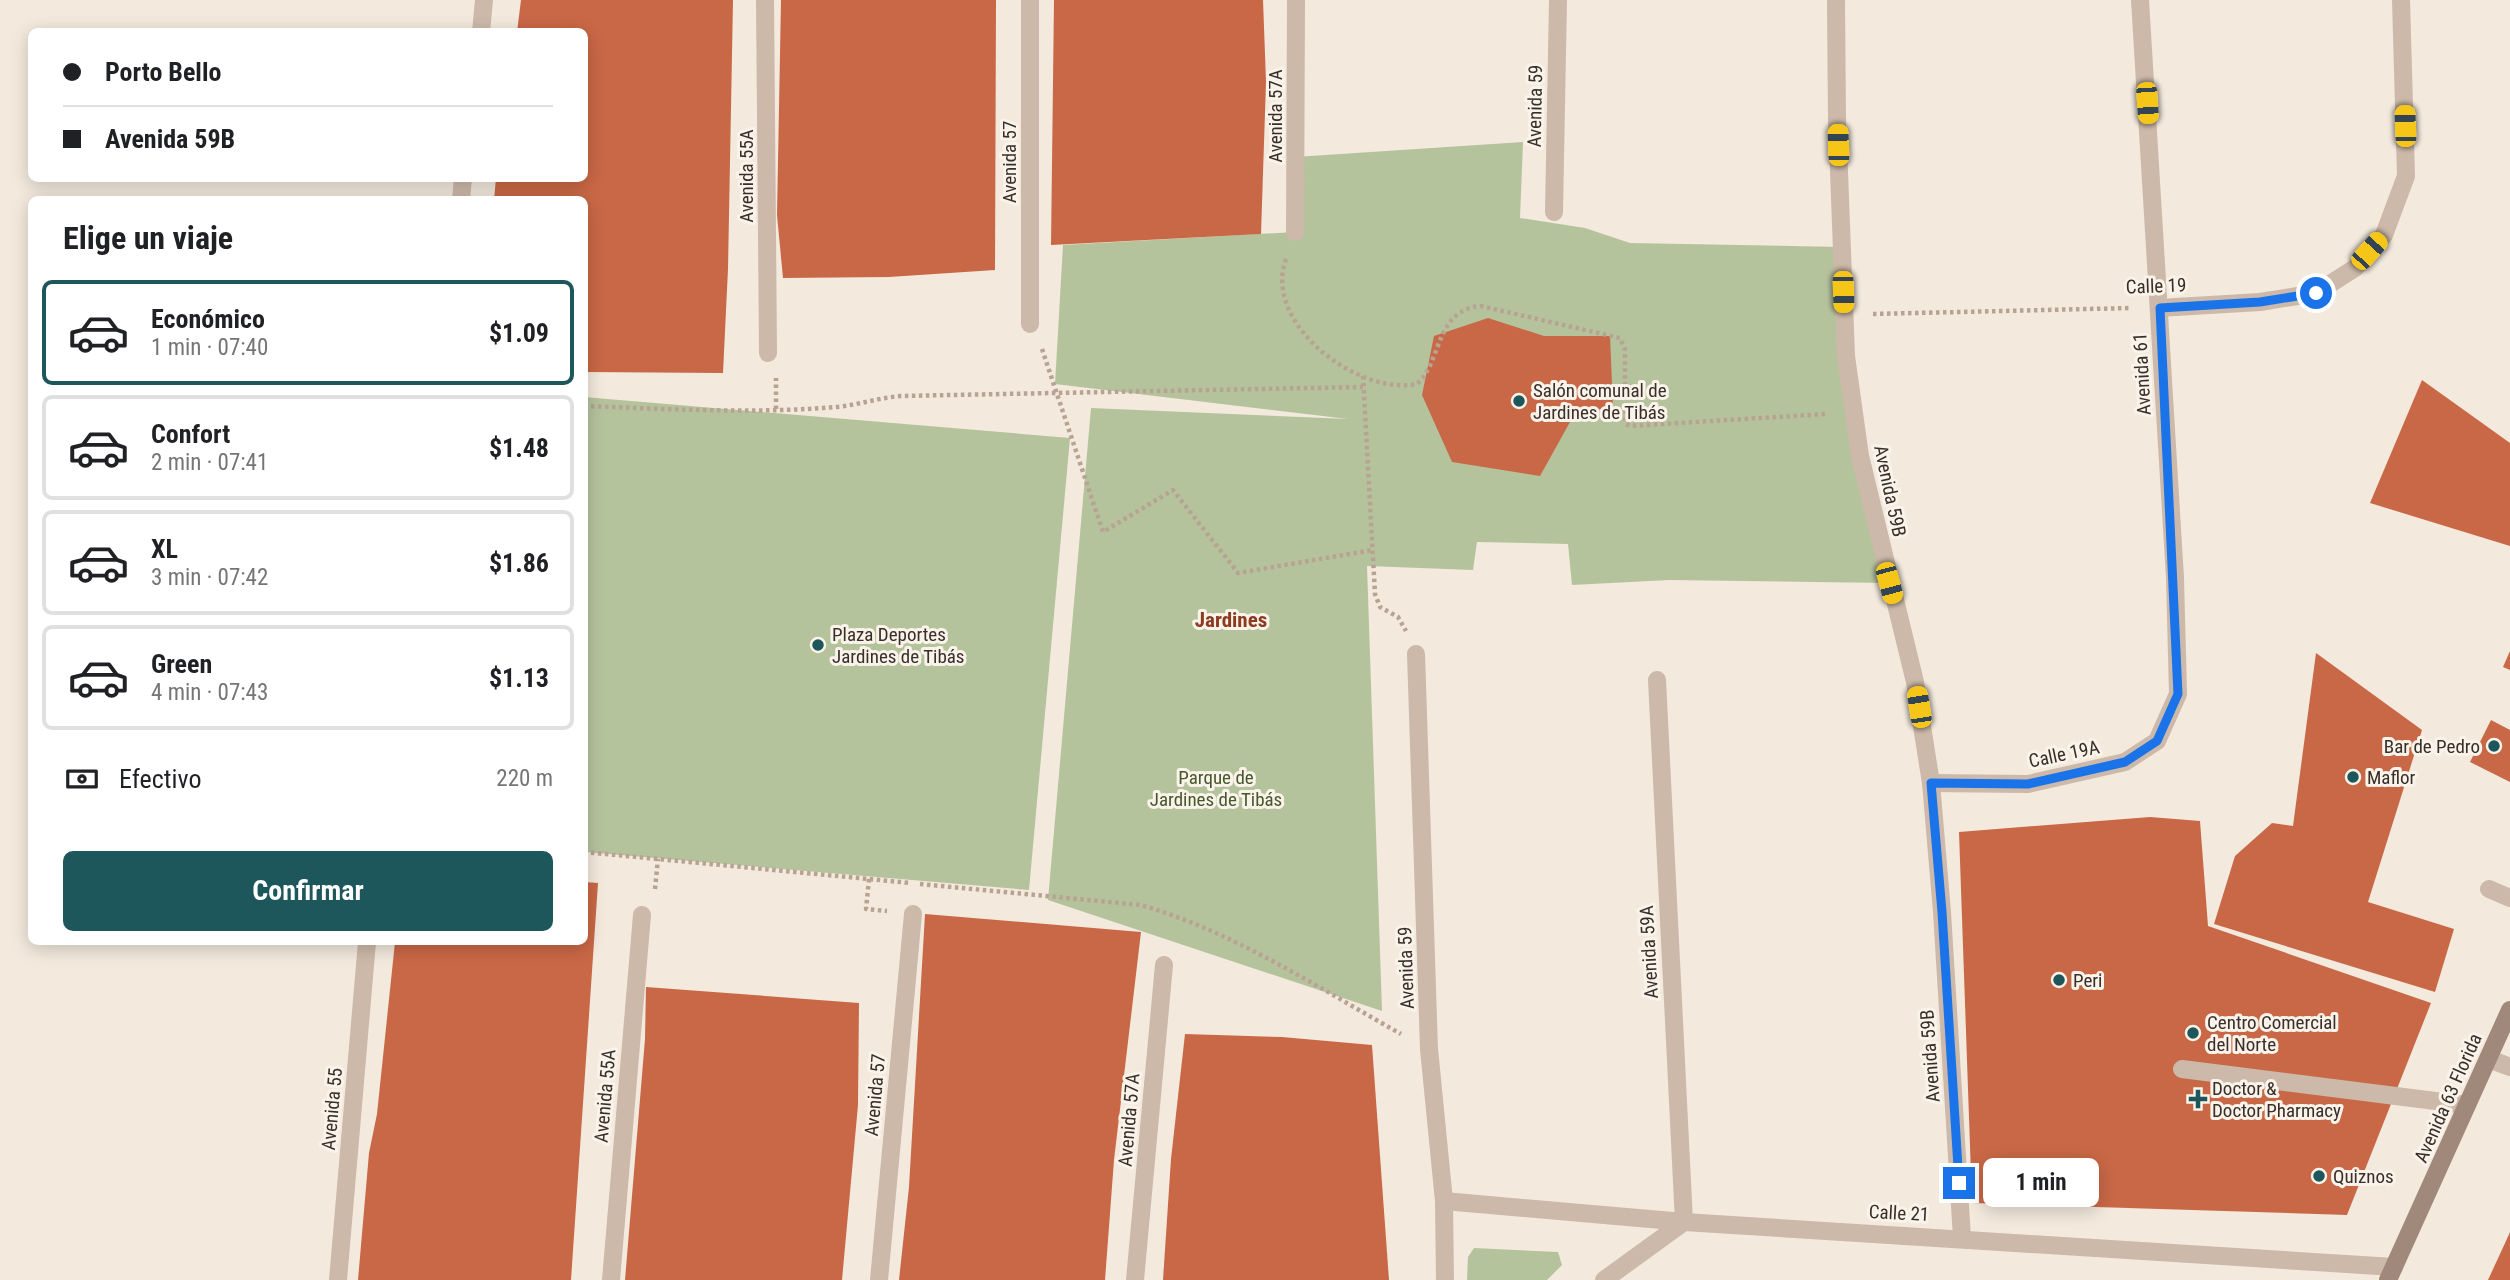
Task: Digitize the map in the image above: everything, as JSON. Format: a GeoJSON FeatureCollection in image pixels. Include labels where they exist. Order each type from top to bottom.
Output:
{"type":"FeatureCollection","features":[{"type":"Feature","properties":{"kind":"main road","name":"Avenida 63 Florida"},"geometry":{"type":"LineString","coordinates":[[2391,1273],[2510,1010]]}},
{"type":"Feature","properties":{"kind":"street"},"geometry":{"type":"LineString","coordinates":[[481,28],[484,0]]}},
{"type":"Feature","properties":{"kind":"street","name":"Avenida 55A"},"geometry":{"type":"LineString","coordinates":[[765,0],[768,353]]}},
{"type":"Feature","properties":{"kind":"street","name":"Avenida 57"},"geometry":{"type":"LineString","coordinates":[[1030,0],[1030,324]]}},
{"type":"Feature","properties":{"kind":"street","name":"Avenida 57A"},"geometry":{"type":"LineString","coordinates":[[1296,0],[1296,232]]}},
{"type":"Feature","properties":{"kind":"street","name":"Avenida 59"},"geometry":{"type":"LineString","coordinates":[[1554,212],[1558,0]]}},
{"type":"Feature","properties":{"kind":"street","name":"Avenida 59B"},"geometry":{"type":"LineString","coordinates":[[1836,0],[1837,119],[1846,356],[1860,456],[1915,682],[1931,783],[1942,912],[1962,1238]]}},
{"type":"Feature","properties":{"kind":"street","name":"Avenida 61"},"geometry":{"type":"LineString","coordinates":[[2140,0],[2160,308],[2178,694],[2157,741]]}},
{"type":"Feature","properties":{"kind":"street","name":"Calle 19"},"geometry":{"type":"LineString","coordinates":[[2160,308],[2260,302],[2316,293],[2355,268],[2384,235],[2406,176],[2401,0]]}},
{"type":"Feature","properties":{"kind":"street","name":"Avenida 59"},"geometry":{"type":"LineString","coordinates":[[1416,654],[1429,1049],[1444,1201],[1445,1280]]}},
{"type":"Feature","properties":{"kind":"street","name":"Avenida 59A"},"geometry":{"type":"LineString","coordinates":[[1657,680],[1684,1222]]}},
{"type":"Feature","properties":{"kind":"street","name":"Calle 19A"},"geometry":{"type":"LineString","coordinates":[[1931,783],[2028,784],[2125,762],[2157,741]]}},
{"type":"Feature","properties":{"kind":"street"},"geometry":{"type":"LineString","coordinates":[[2489,889],[2510,898]]}},
{"type":"Feature","properties":{"kind":"street","name":"Avenida 57"},"geometry":{"type":"LineString","coordinates":[[879,1280],[913,914]]}},
{"type":"Feature","properties":{"kind":"street","name":"Avenida 55A"},"geometry":{"type":"LineString","coordinates":[[611,1280],[642,915]]}},
{"type":"Feature","properties":{"kind":"street","name":"Avenida 55"},"geometry":{"type":"LineString","coordinates":[[338,1280],[367,945]]}},
{"type":"Feature","properties":{"kind":"street","name":"Avenida 57A"},"geometry":{"type":"LineString","coordinates":[[1135,1280],[1164,965]]}},
{"type":"Feature","properties":{"kind":"street"},"geometry":{"type":"LineString","coordinates":[[2489,1059],[2510,1067]]}},
{"type":"Feature","properties":{"kind":"street"},"geometry":{"type":"LineString","coordinates":[[2182,1069],[2468,1105]]}},
{"type":"Feature","properties":{"kind":"street","name":"Calle 21"},"geometry":{"type":"LineString","coordinates":[[1444,1201],[1684,1222],[1962,1238],[2391,1273]]}},
{"type":"Feature","properties":{"kind":"street"},"geometry":{"type":"LineString","coordinates":[[1604,1280],[1684,1222]]}},
{"type":"Feature","properties":{"kind":"path"},"geometry":{"type":"LineString","coordinates":[[1296,232],[1284,265],[1283,283],[1298,326],[1327,359],[1363,376],[1398,384],[1417,383],[1456,314],[1469,307],[1481,306],[1620,338],[1625,350],[1625,417],[1626,424],[1630,426],[1823,414]]}},
{"type":"Feature","properties":{"kind":"path","name":"Calle 19"},"geometry":{"type":"LineString","coordinates":[[1844,314],[2160,308]]}},
{"type":"Feature","properties":{"kind":"path"},"geometry":{"type":"LineString","coordinates":[[1030,324],[1031,333],[1043,351],[1058,393],[1103,532],[1173,490],[1238,573],[1373,550]]}},
{"type":"Feature","properties":{"kind":"path"},"geometry":{"type":"LineString","coordinates":[[1363,376],[1377,601],[1380,607],[1398,617],[1416,654]]}},
{"type":"Feature","properties":{"kind":"path"},"geometry":{"type":"LineString","coordinates":[[588,406],[697,410],[799,408],[839,407],[891,397],[1363,387]]}},
{"type":"Feature","properties":{"kind":"path"},"geometry":{"type":"LineString","coordinates":[[588,852],[1141,905],[1227,938],[1429,1049]]}},
{"type":"Feature","properties":{"kind":"path"},"geometry":{"type":"LineString","coordinates":[[866,909],[869,879]]}},
{"type":"Feature","properties":{"kind":"green space","name":"Parque de Jardines de Tibás"},"geometry":{"type":"Polygon","coordinates":[[[1523,142],[1520,218],[1585,228],[1630,243],[1842,247],[1846,356],[1889,583],[1669,580],[1572,585],[1568,544],[1477,542],[1473,570],[1367,566],[1382,1011],[1048,900],[1091,408],[1348,419],[1055,384],[1063,245],[1295,232],[1295,157],[1523,142]]]}},
{"type":"Feature","properties":{"kind":"green space","name":"Plaza Deportes Jardines de Tibás"},"geometry":{"type":"Polygon","coordinates":[[[588,397],[1070,438],[1029,890],[588,852],[588,397]]]}},
{"type":"Feature","properties":{"kind":"green space"},"geometry":{"type":"Polygon","coordinates":[[[1474,1248],[1558,1252],[1562,1265],[1547,1280],[1467,1280],[1468,1257],[1474,1248]]]}},
{"type":"Feature","properties":{"kind":"building"},"geometry":{"type":"Polygon","coordinates":[[[521,0],[733,0],[728,269],[723,373],[588,372],[588,196],[494,196],[496,182],[588,182],[588,28],[518,28],[521,0]]]}},
{"type":"Feature","properties":{"kind":"building"},"geometry":{"type":"Polygon","coordinates":[[[781,0],[996,0],[995,270],[889,277],[783,278],[777,215],[781,0]]]}},
{"type":"Feature","properties":{"kind":"building"},"geometry":{"type":"Polygon","coordinates":[[[1054,0],[1263,0],[1266,82],[1261,234],[1051,245],[1054,0]]]}},
{"type":"Feature","properties":{"kind":"building","name":"Salón comunal de Jardines de Tibás"},"geometry":{"type":"Polygon","coordinates":[[[1488,318],[1544,336],[1610,336],[1613,407],[1575,413],[1540,476],[1452,462],[1422,395],[1434,336],[1488,318]]]}},
{"type":"Feature","properties":{"kind":"building"},"geometry":{"type":"Polygon","coordinates":[[[2422,380],[2510,443],[2510,546],[2370,503],[2422,380]]]}},
{"type":"Feature","properties":{"kind":"building"},"geometry":{"type":"Polygon","coordinates":[[[2510,651],[2510,670],[2503,667],[2510,651]]]}},
{"type":"Feature","properties":{"kind":"building","name":"Maflor"},"geometry":{"type":"Polygon","coordinates":[[[2316,653],[2422,730],[2368,902],[2454,929],[2435,992],[2214,924],[2235,856],[2272,823],[2293,826],[2316,653]]]}},
{"type":"Feature","properties":{"kind":"building","name":"Bar de Pedro"},"geometry":{"type":"Polygon","coordinates":[[[2491,720],[2510,730],[2510,782],[2470,762],[2491,720]]]}},
{"type":"Feature","properties":{"kind":"building","name":"Centro Comercial del Norte"},"geometry":{"type":"Polygon","coordinates":[[[2150,817],[2200,821],[2208,926],[2431,1003],[2347,1215],[1972,1203],[1959,832],[2150,817]]]}},
{"type":"Feature","properties":{"kind":"building"},"geometry":{"type":"Polygon","coordinates":[[[588,882],[598,883],[571,1280],[358,1280],[369,1153],[377,1114],[395,945],[588,945],[588,882]]]}},
{"type":"Feature","properties":{"kind":"building"},"geometry":{"type":"Polygon","coordinates":[[[925,914],[1141,932],[1114,1160],[1105,1280],[899,1280],[909,1187],[925,914]]]}},
{"type":"Feature","properties":{"kind":"building"},"geometry":{"type":"Polygon","coordinates":[[[646,987],[859,1003],[858,1105],[842,1280],[625,1280],[645,1039],[646,987]]]}},
{"type":"Feature","properties":{"kind":"building"},"geometry":{"type":"Polygon","coordinates":[[[1185,1034],[1282,1037],[1372,1045],[1389,1280],[1163,1280],[1171,1159],[1185,1034]]]}},
{"type":"Feature","properties":{"kind":"building"},"geometry":{"type":"Polygon","coordinates":[[[2510,1232],[2510,1280],[2488,1280],[2506,1241],[2510,1232]]]}},
{"type":"Feature","properties":{"kind":"place","name":"Salón comunal de Jardines de Tibás"},"geometry":{"type":"Point","coordinates":[1519,401]}},
{"type":"Feature","properties":{"kind":"place","name":"Plaza Deportes Jardines de Tibás"},"geometry":{"type":"Point","coordinates":[818,645]}},
{"type":"Feature","properties":{"kind":"place","name":"Bar de Pedro"},"geometry":{"type":"Point","coordinates":[2494,746]}},
{"type":"Feature","properties":{"kind":"place","name":"Maflor"},"geometry":{"type":"Point","coordinates":[2353,777]}},
{"type":"Feature","properties":{"kind":"place","name":"Peri"},"geometry":{"type":"Point","coordinates":[2059,980]}},
{"type":"Feature","properties":{"kind":"place","name":"Centro Comercial del Norte"},"geometry":{"type":"Point","coordinates":[2193,1033]}},
{"type":"Feature","properties":{"kind":"place","name":"Doctor & Doctor Pharmacy"},"geometry":{"type":"Point","coordinates":[2198,1099]}},
{"type":"Feature","properties":{"kind":"place","name":"Quiznos"},"geometry":{"type":"Point","coordinates":[2319,1176]}},
{"type":"Feature","properties":{"kind":"district","name":"Jardines"},"geometry":{"type":"Point","coordinates":[1231,620]}},
{"type":"Feature","properties":{"kind":"route"},"geometry":{"type":"LineString","coordinates":[[1959,1183],[1931,783],[2028,784],[2125,762],[2157,741],[2178,694],[2175,578],[2160,308],[2260,302],[2316,293]]}}]}
